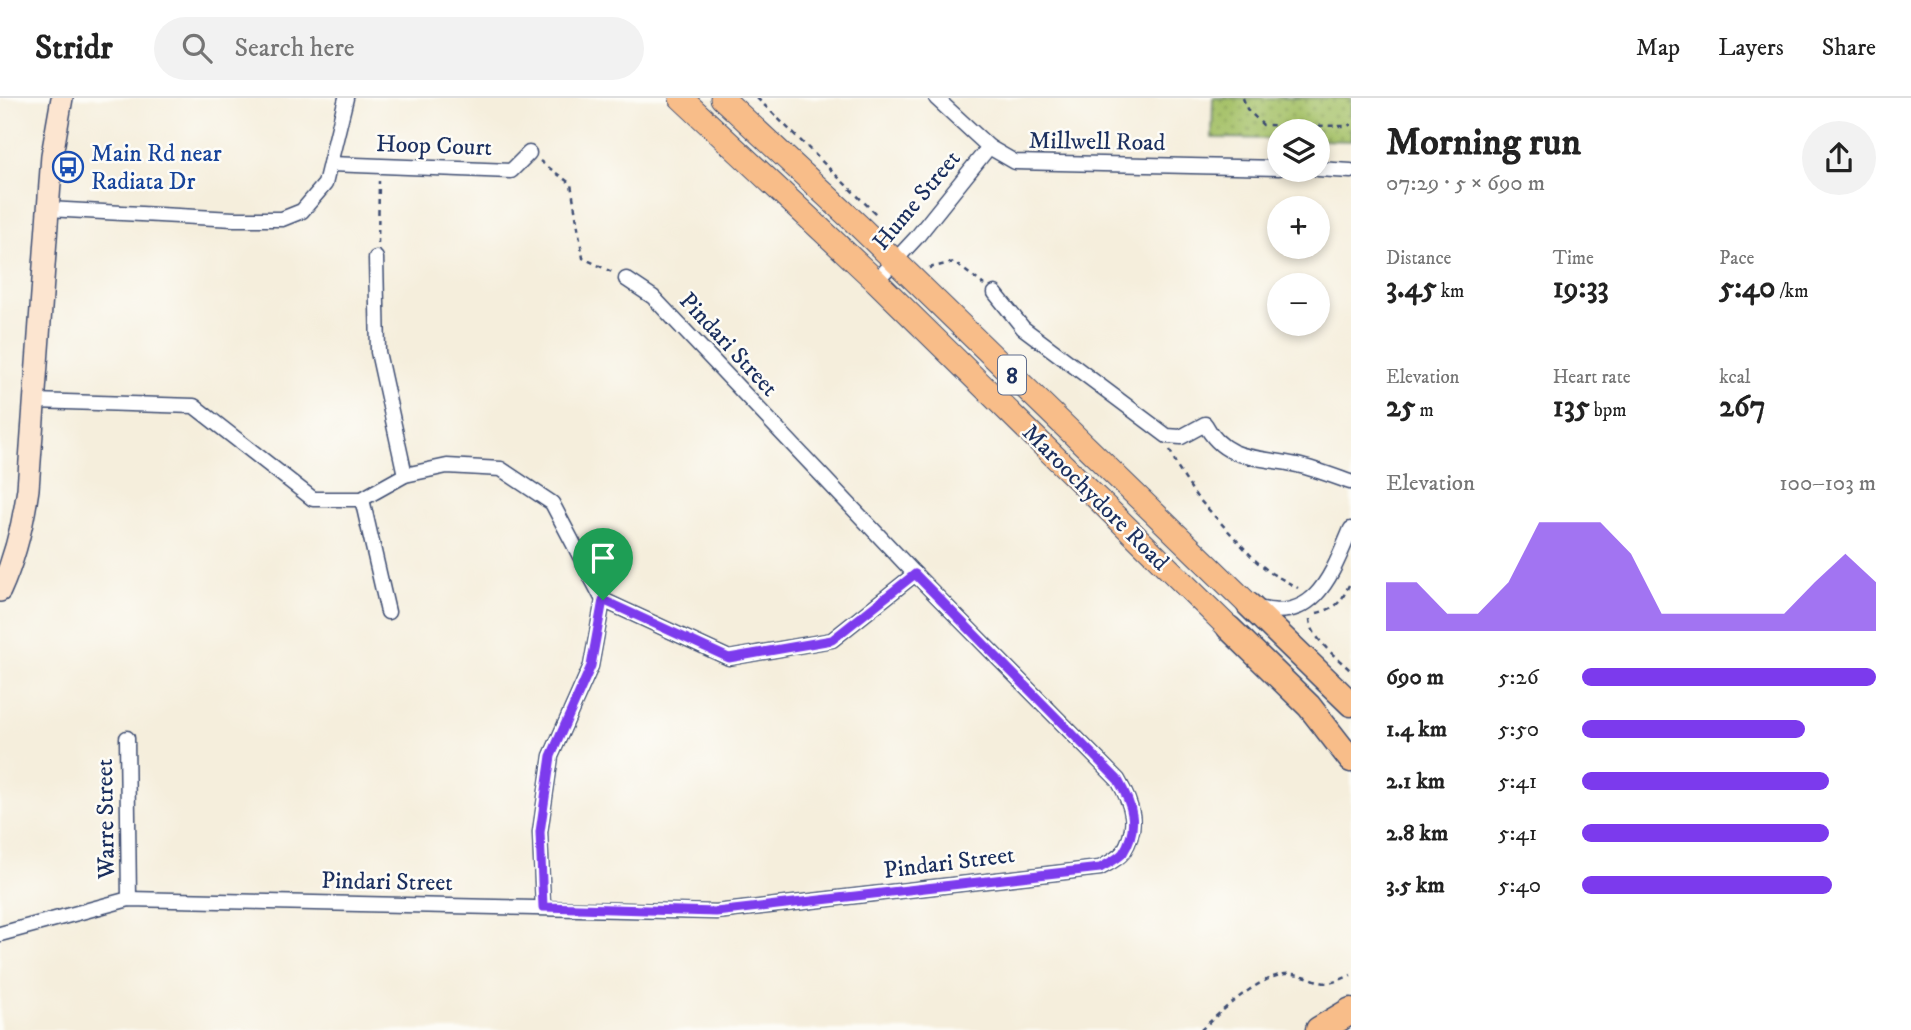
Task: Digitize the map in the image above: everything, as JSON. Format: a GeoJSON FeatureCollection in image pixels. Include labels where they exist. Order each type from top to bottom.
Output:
{"type":"FeatureCollection","features":[{"type":"Feature","properties":{"kind":"highway","name":"Maroochydore Road"},"geometry":{"type":"LineString","coordinates":[[1249,605],[1351,704]]}},
{"type":"Feature","properties":{"kind":"highway","name":"Maroochydore Road"},"geometry":{"type":"LineString","coordinates":[[1229,628],[1309,706],[1351,760]]}},
{"type":"Feature","properties":{"kind":"highway"},"geometry":{"type":"LineString","coordinates":[[1319,1030],[1351,1011]]}},
{"type":"Feature","properties":{"kind":"main road"},"geometry":{"type":"LineString","coordinates":[[0,591],[9,573],[23,528],[55,130],[63,98]]}},
{"type":"Feature","properties":{"kind":"main road","name":"Maroochydore Road"},"geometry":{"type":"LineString","coordinates":[[681,98],[876,281],[1229,628]]}},
{"type":"Feature","properties":{"kind":"main road","name":"Maroochydore Road"},"geometry":{"type":"LineString","coordinates":[[722,98],[895,261],[1249,605]]}},
{"type":"Feature","properties":{"kind":"street"},"geometry":{"type":"LineString","coordinates":[[48,209],[282,219],[302,211],[325,184],[346,98]]}},
{"type":"Feature","properties":{"kind":"street","name":"Millwell Road"},"geometry":{"type":"LineString","coordinates":[[936,98],[989,147],[1015,162],[1267,168]]}},
{"type":"Feature","properties":{"kind":"street","name":"Hume Street"},"geometry":{"type":"LineString","coordinates":[[876,281],[989,147]]}},
{"type":"Feature","properties":{"kind":"street","name":"Hoop Court"},"geometry":{"type":"LineString","coordinates":[[330,164],[511,171],[529,153]]}},
{"type":"Feature","properties":{"kind":"street"},"geometry":{"type":"LineString","coordinates":[[1330,169],[1350,170]]}},
{"type":"Feature","properties":{"kind":"street"},"geometry":{"type":"LineString","coordinates":[[376,258],[378,352],[405,475]]}},
{"type":"Feature","properties":{"kind":"street","name":"Pindari Street"},"geometry":{"type":"LineString","coordinates":[[0,934],[129,899],[716,912],[1100,868],[1122,855],[1133,827],[1131,802],[1118,780],[915,574],[653,297],[626,279]]}},
{"type":"Feature","properties":{"kind":"street"},"geometry":{"type":"LineString","coordinates":[[995,293],[1023,328],[1163,433],[1178,438],[1205,424],[1214,438],[1233,453],[1298,465],[1351,481],[1351,495]]}},
{"type":"Feature","properties":{"kind":"street"},"geometry":{"type":"LineString","coordinates":[[34,401],[194,406],[313,499],[362,499],[405,475],[447,466],[501,469],[552,503],[603,600],[729,658],[832,640],[915,574]]}},
{"type":"Feature","properties":{"kind":"street"},"geometry":{"type":"LineString","coordinates":[[362,499],[388,612]]}},
{"type":"Feature","properties":{"kind":"street"},"geometry":{"type":"LineString","coordinates":[[1249,605],[1265,610],[1287,611],[1300,608],[1310,601],[1328,577],[1351,529]]}},
{"type":"Feature","properties":{"kind":"street"},"geometry":{"type":"LineString","coordinates":[[543,907],[540,832],[551,756],[591,666],[603,600]]}},
{"type":"Feature","properties":{"kind":"street","name":"Warre Street"},"geometry":{"type":"LineString","coordinates":[[127,738],[129,899]]}},
{"type":"Feature","properties":{"kind":"path"},"geometry":{"type":"LineString","coordinates":[[757,98],[880,217]]}},
{"type":"Feature","properties":{"kind":"path"},"geometry":{"type":"LineString","coordinates":[[1243,98],[1247,109],[1262,125],[1351,124]]}},
{"type":"Feature","properties":{"kind":"path"},"geometry":{"type":"LineString","coordinates":[[529,153],[571,184],[583,258],[626,279]]}},
{"type":"Feature","properties":{"kind":"path"},"geometry":{"type":"LineString","coordinates":[[376,258],[379,233],[379,166]]}},
{"type":"Feature","properties":{"kind":"path"},"geometry":{"type":"LineString","coordinates":[[929,268],[954,262],[995,293]]}},
{"type":"Feature","properties":{"kind":"path"},"geometry":{"type":"LineString","coordinates":[[1163,433],[1177,467],[1196,495],[1263,568],[1294,584],[1310,601]]}},
{"type":"Feature","properties":{"kind":"path"},"geometry":{"type":"LineString","coordinates":[[1351,581],[1339,604],[1310,617],[1310,626],[1320,640],[1351,671]]}},
{"type":"Feature","properties":{"kind":"path"},"geometry":{"type":"LineString","coordinates":[[1201,1030],[1242,994],[1276,976],[1293,974],[1320,984],[1335,982],[1351,975]]}},
{"type":"Feature","properties":{"kind":"green space"},"geometry":{"type":"Polygon","coordinates":[[[1213,98],[1351,98],[1351,141],[1330,140],[1330,119],[1267,119],[1267,139],[1212,138],[1213,98]]]}},
{"type":"Feature","properties":{"kind":"place","name":"Main Rd near Radiata Dr"},"geometry":{"type":"Point","coordinates":[68,167]}},
{"type":"Feature","properties":{"kind":"route"},"geometry":{"type":"LineString","coordinates":[[915,574],[1118,780],[1131,802],[1133,827],[1122,855],[1100,868],[716,912],[543,907],[540,832],[551,756],[591,666],[603,600],[729,658],[832,640],[915,574]]}}]}
